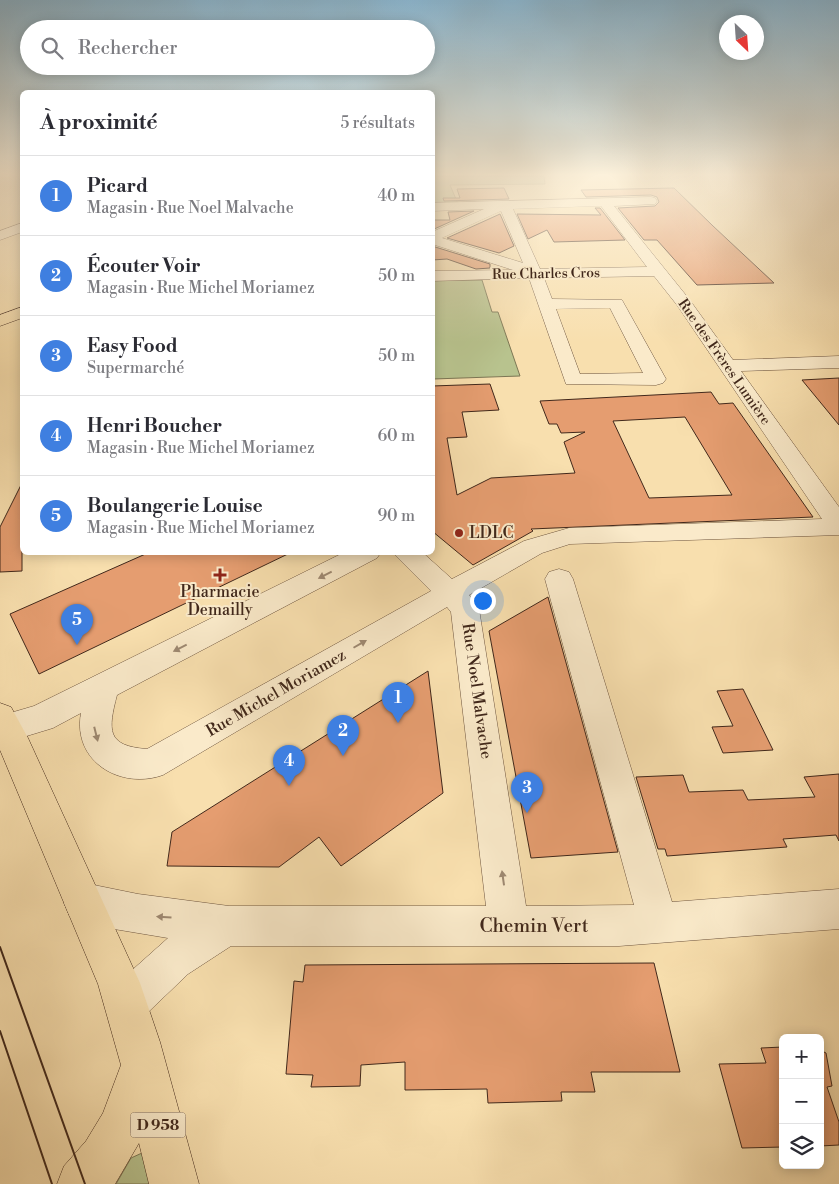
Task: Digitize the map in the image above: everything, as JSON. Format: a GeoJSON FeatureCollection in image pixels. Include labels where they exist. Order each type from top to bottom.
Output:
{"type":"FeatureCollection","features":[{"type":"Feature","properties":{"kind":"main road"},"geometry":{"type":"LineString","coordinates":[[0,315],[20,308]]}},
{"type":"Feature","properties":{"kind":"main road"},"geometry":{"type":"LineString","coordinates":[[0,321],[20,313]]}},
{"type":"Feature","properties":{"kind":"main road"},"geometry":{"type":"LineString","coordinates":[[3,723],[113,967],[126,1004],[143,1066],[131,1108],[122,1129],[100,1164],[82,1184]]}},
{"type":"Feature","properties":{"kind":"main road","name":"D 958"},"geometry":{"type":"LineString","coordinates":[[143,1066],[174,1184]]}},
{"type":"Feature","properties":{"kind":"street"},"geometry":{"type":"LineString","coordinates":[[0,236],[12,231]]}},
{"type":"Feature","properties":{"kind":"street"},"geometry":{"type":"LineString","coordinates":[[435,237],[447,231]]}},
{"type":"Feature","properties":{"kind":"street"},"geometry":{"type":"LineString","coordinates":[[516,231],[535,274],[545,304],[573,380],[656,379],[616,303],[545,304]]}},
{"type":"Feature","properties":{"kind":"street","name":"Rue des Frères Lumière"},"geometry":{"type":"LineString","coordinates":[[627,231],[659,271],[728,366],[839,526]]}},
{"type":"Feature","properties":{"kind":"street"},"geometry":{"type":"LineString","coordinates":[[435,239],[535,274]]}},
{"type":"Feature","properties":{"kind":"street","name":"Rue Charles Cros"},"geometry":{"type":"LineString","coordinates":[[435,276],[659,271]]}},
{"type":"Feature","properties":{"kind":"street"},"geometry":{"type":"LineString","coordinates":[[728,366],[839,362]]}},
{"type":"Feature","properties":{"kind":"street"},"geometry":{"type":"LineString","coordinates":[[408,555],[450,593],[533,547],[569,536],[839,526]]}},
{"type":"Feature","properties":{"kind":"street"},"geometry":{"type":"LineString","coordinates":[[3,723],[34,722],[362,555]]}},
{"type":"Feature","properties":{"kind":"street"},"geometry":{"type":"LineString","coordinates":[[559,579],[659,924]]}},
{"type":"Feature","properties":{"kind":"street","name":"Rue Michel Moriamez"},"geometry":{"type":"LineString","coordinates":[[103,687],[94,719],[94,729],[100,746],[112,757],[128,764],[151,764],[450,593]]}},
{"type":"Feature","properties":{"kind":"street","name":"Rue Noel Malvache"},"geometry":{"type":"LineString","coordinates":[[450,593],[465,609],[509,926]]}},
{"type":"Feature","properties":{"kind":"street","name":"Chemin Vert"},"geometry":{"type":"LineString","coordinates":[[84,903],[116,911],[181,918],[229,926],[659,924],[839,909]]}},
{"type":"Feature","properties":{"kind":"street","name":"Chemin Vert"},"geometry":{"type":"LineString","coordinates":[[126,1004],[170,960],[192,945],[229,926]]}},
{"type":"Feature","properties":{"kind":"green space"},"geometry":{"type":"Polygon","coordinates":[[[435,280],[482,280],[492,312],[498,312],[520,376],[435,379],[435,280]]]}},
{"type":"Feature","properties":{"kind":"green space"},"geometry":{"type":"Polygon","coordinates":[[[142,1153],[152,1184],[116,1184],[131,1158],[142,1153]]]}},
{"type":"Feature","properties":{"kind":"building"},"geometry":{"type":"Polygon","coordinates":[[[462,231],[508,231],[514,246],[499,253],[447,238],[462,231]]]}},
{"type":"Feature","properties":{"kind":"building"},"geometry":{"type":"Polygon","coordinates":[[[525,231],[544,231],[528,239],[525,231]]]}},
{"type":"Feature","properties":{"kind":"building"},"geometry":{"type":"Polygon","coordinates":[[[548,231],[618,231],[625,240],[554,242],[548,231]]]}},
{"type":"Feature","properties":{"kind":"building"},"geometry":{"type":"Polygon","coordinates":[[[637,231],[719,231],[774,283],[697,285],[657,240],[644,240],[637,231]]]}},
{"type":"Feature","properties":{"kind":"building"},"geometry":{"type":"Polygon","coordinates":[[[435,247],[490,264],[490,268],[476,269],[447,259],[435,260],[435,247]]]}},
{"type":"Feature","properties":{"kind":"building"},"geometry":{"type":"Polygon","coordinates":[[[839,378],[839,425],[802,380],[839,378]]]}},
{"type":"Feature","properties":{"kind":"building"},"geometry":{"type":"Polygon","coordinates":[[[490,384],[499,410],[462,412],[467,437],[447,438],[457,495],[491,478],[575,473],[564,442],[585,432],[561,433],[557,424],[549,424],[540,401],[711,392],[719,404],[733,403],[813,517],[531,529],[533,531],[473,565],[435,533],[435,386],[490,384]],[[685,417],[613,421],[649,498],[732,495],[685,417]]]}},
{"type":"Feature","properties":{"kind":"building"},"geometry":{"type":"Polygon","coordinates":[[[20,487],[20,555],[22,555],[22,571],[0,572],[0,527],[20,487]]]}},
{"type":"Feature","properties":{"kind":"building"},"geometry":{"type":"Polygon","coordinates":[[[143,555],[286,555],[39,674],[10,614],[143,555]]]}},
{"type":"Feature","properties":{"kind":"building"},"geometry":{"type":"Polygon","coordinates":[[[548,597],[618,852],[531,858],[489,631],[548,597]]]}},
{"type":"Feature","properties":{"kind":"building"},"geometry":{"type":"Polygon","coordinates":[[[428,671],[443,793],[341,866],[319,837],[279,867],[167,866],[172,832],[428,671]]]}},
{"type":"Feature","properties":{"kind":"building"},"geometry":{"type":"Polygon","coordinates":[[[743,689],[773,750],[723,753],[712,727],[733,726],[717,691],[743,689]]]}},
{"type":"Feature","properties":{"kind":"building"},"geometry":{"type":"Polygon","coordinates":[[[839,774],[839,841],[836,835],[783,839],[787,847],[667,856],[665,849],[658,849],[636,777],[683,775],[689,792],[743,790],[748,800],[815,797],[804,777],[839,774]]]}},
{"type":"Feature","properties":{"kind":"building"},"geometry":{"type":"Polygon","coordinates":[[[654,963],[680,1072],[591,1072],[595,1092],[561,1092],[562,1101],[488,1103],[487,1089],[405,1090],[405,1062],[361,1065],[360,1086],[311,1087],[313,1075],[286,1074],[294,981],[303,982],[305,965],[654,963]]]}},
{"type":"Feature","properties":{"kind":"building"},"geometry":{"type":"Polygon","coordinates":[[[779,1047],[779,1147],[742,1148],[719,1064],[766,1063],[761,1048],[779,1047]]]}},
{"type":"Feature","properties":{"kind":"building"},"geometry":{"type":"Polygon","coordinates":[[[824,1052],[826,1053],[832,1086],[827,1087],[839,1122],[839,1145],[824,1146],[824,1052]]]}},
{"type":"Feature","properties":{"kind":"tram line"},"geometry":{"type":"LineString","coordinates":[[0,947],[85,1184]]}},
{"type":"Feature","properties":{"kind":"tram line"},"geometry":{"type":"LineString","coordinates":[[0,1031],[52,1184]]}},
{"type":"Feature","properties":{"kind":"place","name":"LDLC"},"geometry":{"type":"Point","coordinates":[459,533]}},
{"type":"Feature","properties":{"kind":"place","name":"Pharmacie Demailly"},"geometry":{"type":"Point","coordinates":[220,575]}},
{"type":"Feature","properties":{"kind":"place","name":"Boulangerie Louise"},"geometry":{"type":"Point","coordinates":[77,645]}},
{"type":"Feature","properties":{"kind":"place","name":"Picard"},"geometry":{"type":"Point","coordinates":[398,723]}},
{"type":"Feature","properties":{"kind":"place","name":"Écouter Voir"},"geometry":{"type":"Point","coordinates":[343,756]}},
{"type":"Feature","properties":{"kind":"place","name":"Henri Boucher"},"geometry":{"type":"Point","coordinates":[289,786]}},
{"type":"Feature","properties":{"kind":"place","name":"Easy Food"},"geometry":{"type":"Point","coordinates":[527,813]}}]}
